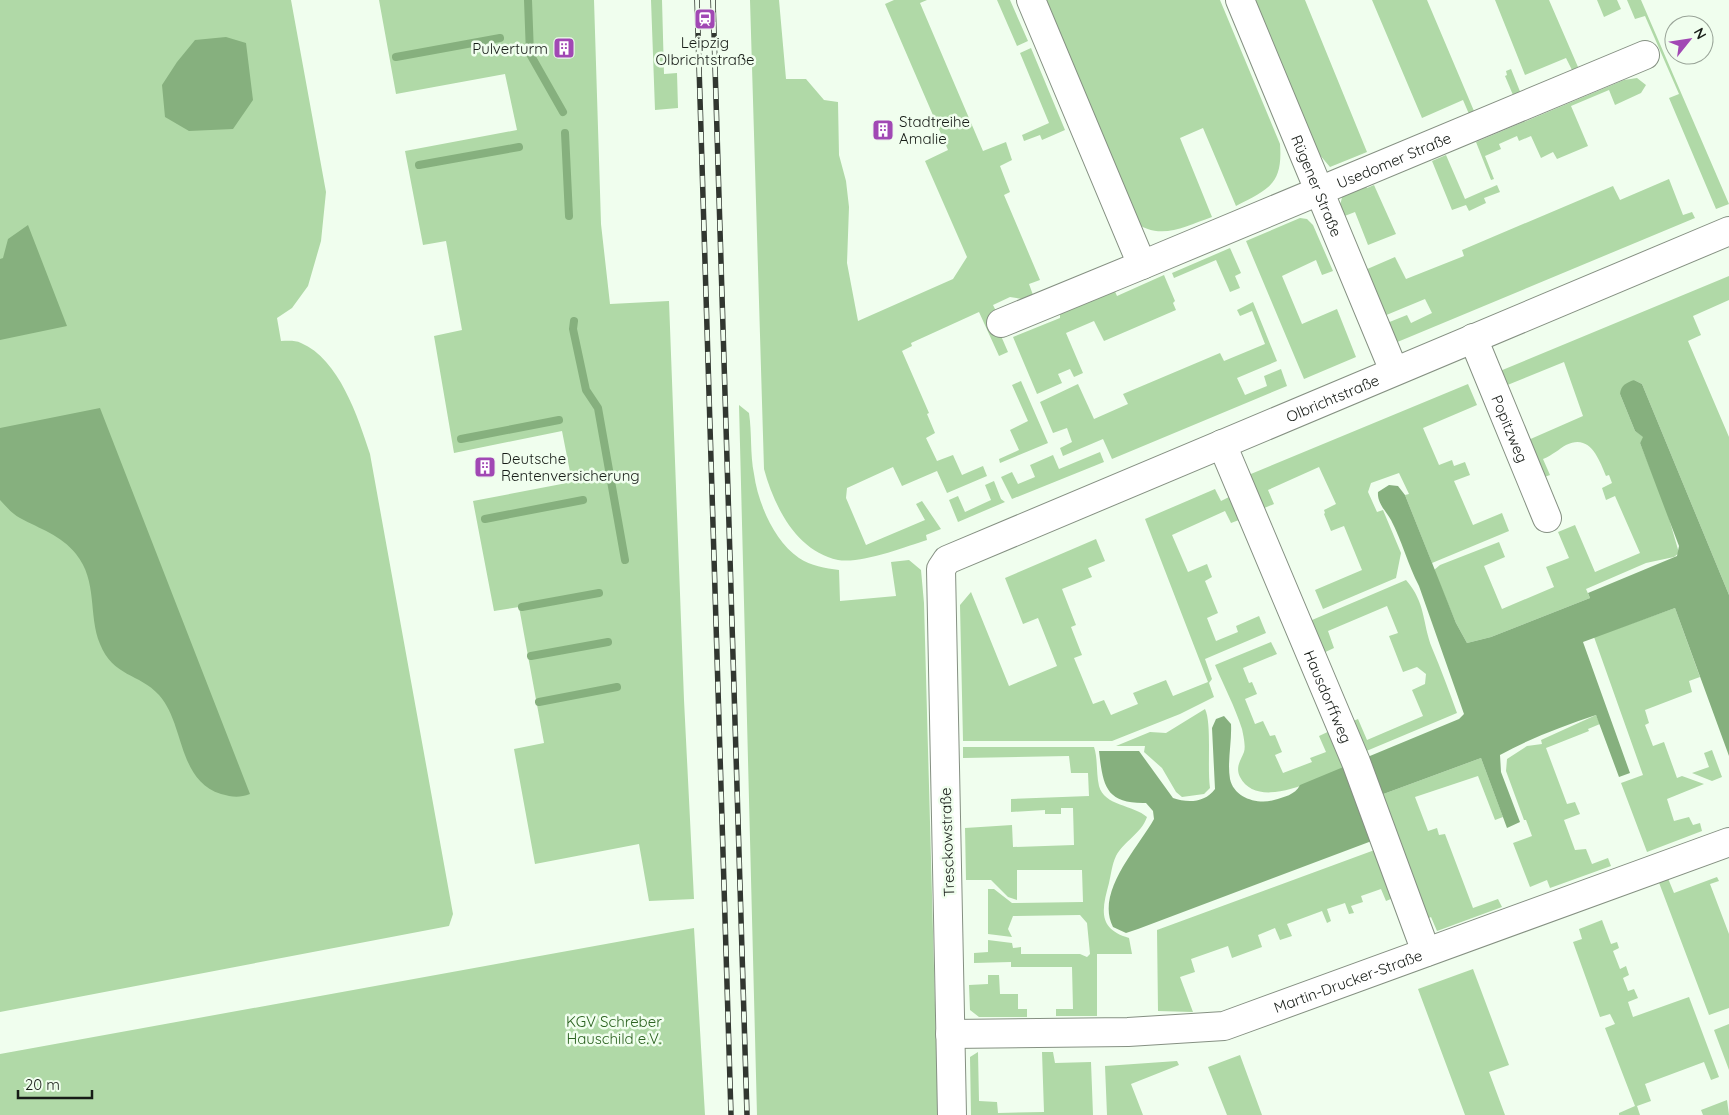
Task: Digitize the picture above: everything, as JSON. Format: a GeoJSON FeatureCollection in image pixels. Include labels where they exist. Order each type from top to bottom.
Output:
{"type":"FeatureCollection","features":[{"type":"Feature","properties":{"kind":"street"},"geometry":{"type":"LineString","coordinates":[[1030,0],[1142,265]]}},
{"type":"Feature","properties":{"kind":"street","name":"Rügener Straße"},"geometry":{"type":"LineString","coordinates":[[1240,0],[1394,371]]}},
{"type":"Feature","properties":{"kind":"street","name":"Usedomer Straße"},"geometry":{"type":"LineString","coordinates":[[1001,323],[1320,192],[1645,55]]}},
{"type":"Feature","properties":{"kind":"street","name":"Olbrichtstraße"},"geometry":{"type":"LineString","coordinates":[[941,569],[947,560],[960,552],[1729,231]]}},
{"type":"Feature","properties":{"kind":"street","name":"Popitzweg"},"geometry":{"type":"LineString","coordinates":[[1474,338],[1547,518]]}},
{"type":"Feature","properties":{"kind":"street","name":"Hausdorffweg"},"geometry":{"type":"LineString","coordinates":[[1222,444],[1356,762],[1426,952]]}},
{"type":"Feature","properties":{"kind":"street","name":"Tresckowstraße"},"geometry":{"type":"LineString","coordinates":[[941,569],[952,1115]]}},
{"type":"Feature","properties":{"kind":"street","name":"Martin-Drucker-Straße"},"geometry":{"type":"LineString","coordinates":[[950,1034],[1164,1031],[1224,1026],[1729,842]]}},
{"type":"Feature","properties":{"kind":"green space"},"geometry":{"type":"Polygon","coordinates":[[[0,0],[291,0],[326,192],[321,241],[308,286],[292,308],[277,318],[281,341],[299,342],[314,351],[336,375],[360,423],[370,454],[453,914],[449,926],[0,1012],[0,0]]]}},
{"type":"Feature","properties":{"kind":"green space"},"geometry":{"type":"Polygon","coordinates":[[[379,0],[594,0],[601,224],[610,304],[669,301],[684,700],[694,899],[649,901],[639,844],[535,864],[514,749],[544,743],[519,607],[494,611],[473,501],[572,482],[562,431],[454,453],[434,336],[462,330],[446,241],[423,245],[405,151],[517,130],[505,74],[396,94],[379,0]]]}},
{"type":"Feature","properties":{"kind":"green space"},"geometry":{"type":"Polygon","coordinates":[[[651,0],[662,0],[664,74],[677,73],[678,108],[655,110],[651,0]]]}},
{"type":"Feature","properties":{"kind":"green space"},"geometry":{"type":"Polygon","coordinates":[[[750,0],[779,0],[786,79],[806,79],[824,100],[838,102],[839,155],[846,181],[849,207],[847,263],[858,321],[953,279],[967,257],[925,161],[948,150],[885,4],[894,0],[927,0],[920,3],[983,151],[1006,142],[1012,160],[1000,166],[1010,192],[1004,195],[1040,280],[1029,284],[1033,295],[1022,299],[1010,297],[993,305],[1000,319],[995,322],[1008,352],[999,356],[979,312],[911,343],[912,346],[902,351],[929,413],[927,414],[935,433],[926,438],[937,461],[953,455],[962,475],[983,466],[987,476],[947,493],[937,471],[902,486],[893,467],[847,488],[846,498],[866,545],[925,520],[916,504],[922,501],[941,529],[926,535],[927,540],[859,560],[838,560],[823,555],[799,537],[781,512],[764,469],[750,0]]]}},
{"type":"Feature","properties":{"kind":"green space"},"geometry":{"type":"Polygon","coordinates":[[[997,0],[1010,0],[1028,41],[1017,46],[997,0]]]}},
{"type":"Feature","properties":{"kind":"green space"},"geometry":{"type":"Polygon","coordinates":[[[1040,0],[1220,0],[1280,144],[1279,168],[1272,184],[1257,195],[1236,206],[1203,128],[1180,138],[1212,217],[1181,228],[1162,231],[1142,227],[1132,220],[1040,0]]]}},
{"type":"Feature","properties":{"kind":"green space"},"geometry":{"type":"Polygon","coordinates":[[[1254,0],[1305,0],[1367,152],[1330,167],[1319,154],[1254,0]]]}},
{"type":"Feature","properties":{"kind":"green space"},"geometry":{"type":"Polygon","coordinates":[[[1372,0],[1427,0],[1474,111],[1469,114],[1463,100],[1422,118],[1372,0]]]}},
{"type":"Feature","properties":{"kind":"green space"},"geometry":{"type":"Polygon","coordinates":[[[1495,0],[1549,0],[1578,67],[1572,70],[1566,58],[1525,75],[1495,0]]]}},
{"type":"Feature","properties":{"kind":"green space"},"geometry":{"type":"Polygon","coordinates":[[[1597,0],[1617,0],[1621,9],[1604,17],[1597,0]]]}},
{"type":"Feature","properties":{"kind":"green space"},"geometry":{"type":"Polygon","coordinates":[[[1627,0],[1641,0],[1664,53],[1664,60],[1645,16],[1635,19],[1627,0]]]}},
{"type":"Feature","properties":{"kind":"green space"},"geometry":{"type":"Polygon","coordinates":[[[1031,48],[1065,130],[1042,140],[1040,135],[1024,141],[1022,135],[1049,123],[1020,53],[1031,48]]]}},
{"type":"Feature","properties":{"kind":"green space"},"geometry":{"type":"Polygon","coordinates":[[[1666,65],[1669,65],[1729,204],[1716,209],[1669,98],[1679,94],[1666,65]]]}},
{"type":"Feature","properties":{"kind":"green space"},"geometry":{"type":"Polygon","coordinates":[[[1511,69],[1521,94],[1475,114],[1474,111],[1513,95],[1505,76],[1507,75],[1506,71],[1511,69]]]}},
{"type":"Feature","properties":{"kind":"green space"},"geometry":{"type":"Polygon","coordinates":[[[1637,78],[1646,85],[1641,93],[1615,105],[1609,90],[1571,106],[1588,146],[1557,159],[1553,152],[1541,158],[1531,136],[1519,141],[1517,136],[1499,144],[1501,149],[1485,156],[1494,179],[1491,180],[1476,142],[1624,80],[1637,78]]]}},
{"type":"Feature","properties":{"kind":"green space"},"geometry":{"type":"Polygon","coordinates":[[[1446,155],[1465,199],[1497,185],[1500,192],[1484,198],[1486,203],[1469,211],[1466,205],[1452,210],[1432,161],[1446,155]]]}},
{"type":"Feature","properties":{"kind":"green space"},"geometry":{"type":"Polygon","coordinates":[[[1669,179],[1683,215],[1692,212],[1695,218],[1395,343],[1387,323],[1407,315],[1411,323],[1432,313],[1425,299],[1384,316],[1365,270],[1395,257],[1406,279],[1464,256],[1462,250],[1613,186],[1620,200],[1669,179]]]}},
{"type":"Feature","properties":{"kind":"green space"},"geometry":{"type":"Polygon","coordinates":[[[1365,183],[1367,188],[1374,185],[1396,234],[1368,245],[1355,212],[1342,217],[1340,205],[1343,194],[1365,183]]]}},
{"type":"Feature","properties":{"kind":"green space"},"geometry":{"type":"Polygon","coordinates":[[[1300,218],[1307,219],[1313,225],[1333,271],[1322,275],[1316,260],[1282,276],[1302,324],[1337,309],[1356,357],[1304,379],[1246,241],[1300,218]]]}},
{"type":"Feature","properties":{"kind":"green space"},"geometry":{"type":"Polygon","coordinates":[[[1230,248],[1241,273],[1235,276],[1240,288],[1230,292],[1216,260],[1174,278],[1172,273],[1230,248]]]}},
{"type":"Feature","properties":{"kind":"green space"},"geometry":{"type":"Polygon","coordinates":[[[1164,275],[1175,301],[1173,303],[1176,310],[1104,341],[1094,321],[1066,333],[1083,373],[1074,377],[1070,369],[1058,374],[1062,383],[1037,394],[1013,337],[1060,318],[1060,310],[1113,287],[1117,296],[1164,275]]]}},
{"type":"Feature","properties":{"kind":"green space"},"geometry":{"type":"Polygon","coordinates":[[[1729,276],[1729,300],[1693,316],[1701,335],[1688,341],[1729,437],[1729,595],[1642,384],[1634,380],[1620,394],[1635,431],[1644,437],[1640,443],[1666,508],[1679,553],[1674,557],[1646,563],[1586,589],[1590,598],[1491,637],[1467,643],[1456,623],[1434,570],[1440,565],[1499,542],[1505,557],[1484,566],[1502,609],[1554,587],[1546,567],[1569,558],[1558,532],[1575,525],[1595,572],[1640,553],[1615,496],[1606,500],[1602,488],[1612,483],[1609,475],[1606,476],[1597,456],[1587,445],[1581,442],[1574,442],[1543,459],[1550,475],[1542,478],[1526,441],[1583,416],[1564,362],[1505,386],[1500,371],[1729,276]]]}},
{"type":"Feature","properties":{"kind":"green space"},"geometry":{"type":"Polygon","coordinates":[[[1253,302],[1277,361],[1237,378],[1245,395],[1267,386],[1264,376],[1281,369],[1287,386],[1112,459],[1103,439],[1063,456],[1060,448],[1072,442],[1067,428],[1053,433],[1040,402],[1078,384],[1094,419],[1128,404],[1123,394],[1220,353],[1224,361],[1265,344],[1252,311],[1240,316],[1237,310],[1253,302]]]}},
{"type":"Feature","properties":{"kind":"green space"},"geometry":{"type":"Polygon","coordinates":[[[1021,381],[1048,443],[1000,463],[999,459],[1019,450],[1010,430],[1028,421],[1012,385],[1021,381]]]}},
{"type":"Feature","properties":{"kind":"green space"},"geometry":{"type":"Polygon","coordinates":[[[1468,384],[1477,405],[1423,428],[1439,465],[1452,460],[1454,466],[1465,462],[1470,475],[1454,481],[1473,525],[1502,513],[1509,531],[1432,563],[1405,495],[1409,494],[1399,473],[1371,483],[1368,492],[1377,512],[1383,510],[1401,553],[1396,578],[1323,609],[1315,590],[1362,570],[1344,526],[1331,531],[1324,510],[1336,504],[1319,467],[1268,490],[1274,504],[1262,509],[1246,476],[1468,384]]]}},
{"type":"Feature","properties":{"kind":"green space"},"geometry":{"type":"Polygon","coordinates":[[[739,405],[749,413],[754,474],[763,509],[775,532],[790,551],[813,565],[839,570],[840,601],[896,596],[891,562],[909,560],[921,570],[924,603],[938,1115],[757,1115],[739,405]]]}},
{"type":"Feature","properties":{"kind":"green space"},"geometry":{"type":"Polygon","coordinates":[[[1100,452],[1104,462],[1012,499],[1001,477],[1012,472],[1018,484],[1035,477],[1030,465],[1053,455],[1059,469],[1100,452]]]}},
{"type":"Feature","properties":{"kind":"green space"},"geometry":{"type":"Polygon","coordinates":[[[994,481],[1001,499],[1005,502],[958,522],[949,500],[958,496],[965,512],[991,500],[985,485],[994,481]]]}},
{"type":"Feature","properties":{"kind":"green space"},"geometry":{"type":"Polygon","coordinates":[[[1215,489],[1221,501],[1229,497],[1239,520],[1231,523],[1225,511],[1172,535],[1188,572],[1207,564],[1212,577],[1205,581],[1218,613],[1207,618],[1216,641],[1238,632],[1236,626],[1259,616],[1266,633],[1205,659],[1212,679],[1209,683],[1214,697],[1180,714],[1112,741],[963,741],[960,605],[971,592],[1009,686],[1057,666],[1038,618],[1023,624],[1005,578],[1096,539],[1105,561],[1088,568],[1092,577],[1062,589],[1076,625],[1071,627],[1082,655],[1074,658],[1093,704],[1104,700],[1111,715],[1138,704],[1133,693],[1166,680],[1173,696],[1208,682],[1145,519],[1215,489]]]}},
{"type":"Feature","properties":{"kind":"green space"},"geometry":{"type":"Polygon","coordinates":[[[1406,580],[1417,597],[1432,648],[1457,713],[1364,752],[1351,722],[1358,719],[1367,740],[1423,716],[1412,690],[1425,684],[1426,674],[1417,667],[1403,672],[1389,636],[1398,633],[1387,606],[1328,631],[1334,648],[1319,655],[1305,623],[1406,580]]]}},
{"type":"Feature","properties":{"kind":"green space"},"geometry":{"type":"Polygon","coordinates":[[[1675,608],[1700,677],[1689,681],[1692,692],[1645,710],[1649,723],[1645,725],[1653,746],[1664,742],[1677,778],[1682,776],[1704,784],[1667,799],[1674,821],[1689,817],[1693,825],[1700,823],[1702,831],[1647,852],[1621,783],[1643,775],[1594,637],[1675,608]]]}},
{"type":"Feature","properties":{"kind":"green space"},"geometry":{"type":"Polygon","coordinates":[[[1271,642],[1277,654],[1243,668],[1249,683],[1252,682],[1257,694],[1245,699],[1255,724],[1263,721],[1270,736],[1275,735],[1282,752],[1275,755],[1283,773],[1312,762],[1310,758],[1326,752],[1319,736],[1334,729],[1349,765],[1292,789],[1261,792],[1249,787],[1240,777],[1239,764],[1245,749],[1242,729],[1215,665],[1271,642]]]}},
{"type":"Feature","properties":{"kind":"green space"},"geometry":{"type":"Polygon","coordinates":[[[1205,709],[1209,735],[1210,788],[1204,794],[1182,797],[1176,792],[1162,768],[1144,752],[1145,746],[1116,746],[1150,732],[1166,733],[1205,709]]]}},
{"type":"Feature","properties":{"kind":"green space"},"geometry":{"type":"Polygon","coordinates":[[[1596,715],[1600,724],[1588,729],[1589,731],[1546,748],[1567,804],[1575,802],[1580,814],[1564,820],[1575,850],[1586,849],[1592,864],[1608,858],[1611,866],[1550,888],[1547,880],[1530,887],[1513,843],[1532,836],[1506,771],[1507,759],[1527,746],[1542,744],[1541,740],[1596,715]]]}},
{"type":"Feature","properties":{"kind":"green space"},"geometry":{"type":"Polygon","coordinates":[[[963,747],[1094,747],[1098,781],[1102,793],[1107,798],[1147,817],[1141,828],[1119,851],[1113,866],[1105,901],[1104,917],[1111,929],[1129,938],[1132,954],[1097,954],[1097,1016],[1056,1016],[1056,1009],[1073,1009],[1072,967],[1011,967],[1011,962],[974,963],[974,953],[988,952],[988,940],[1012,943],[1013,948],[1021,947],[1021,954],[1080,954],[1087,957],[1090,954],[1087,923],[1080,915],[1013,916],[1008,929],[1012,937],[988,934],[988,889],[994,889],[1012,903],[1083,902],[1082,870],[1017,870],[1017,900],[1008,897],[991,880],[966,880],[965,828],[1012,825],[1013,847],[1074,845],[1073,808],[1061,808],[1061,814],[1045,814],[1045,810],[1011,812],[1011,799],[1089,796],[1088,773],[1071,773],[1069,756],[963,758],[963,747]]]}},
{"type":"Feature","properties":{"kind":"green space"},"geometry":{"type":"Polygon","coordinates":[[[1712,750],[1722,777],[1712,781],[1692,773],[1709,767],[1704,753],[1712,750]]]}},
{"type":"Feature","properties":{"kind":"green space"},"geometry":{"type":"Polygon","coordinates":[[[1481,758],[1503,817],[1495,820],[1478,776],[1415,797],[1428,831],[1437,828],[1439,835],[1445,834],[1473,908],[1498,899],[1502,907],[1437,931],[1431,917],[1423,921],[1378,796],[1481,758]]]}},
{"type":"Feature","properties":{"kind":"green space"},"geometry":{"type":"Polygon","coordinates":[[[1380,848],[1398,896],[1386,901],[1381,889],[1361,896],[1363,902],[1351,906],[1354,913],[1349,914],[1345,903],[1327,909],[1331,921],[1327,923],[1322,911],[1287,924],[1292,936],[1280,940],[1275,928],[1258,935],[1262,947],[1232,958],[1228,946],[1191,959],[1195,972],[1180,977],[1193,1012],[1158,1011],[1157,930],[1380,848]]]}},
{"type":"Feature","properties":{"kind":"green space"},"geometry":{"type":"Polygon","coordinates":[[[1667,876],[1674,893],[1717,877],[1719,881],[1710,884],[1729,934],[1729,1008],[1709,1015],[1658,880],[1667,876]]]}},
{"type":"Feature","properties":{"kind":"green space"},"geometry":{"type":"Polygon","coordinates":[[[1602,920],[1611,944],[1617,942],[1619,948],[1613,951],[1620,969],[1626,966],[1629,975],[1623,978],[1628,991],[1634,989],[1638,998],[1628,1002],[1633,1017],[1689,997],[1719,1077],[1711,1080],[1704,1062],[1645,1084],[1651,1101],[1637,1106],[1640,1115],[1619,1115],[1619,1113],[1635,1106],[1605,1028],[1615,1024],[1610,1014],[1600,1017],[1573,942],[1582,939],[1579,929],[1602,920]]]}},
{"type":"Feature","properties":{"kind":"green space","name":"KGV Schreber Hauschild e.V."},"geometry":{"type":"Polygon","coordinates":[[[694,928],[705,1115],[0,1115],[0,1054],[694,928]]]}},
{"type":"Feature","properties":{"kind":"green space"},"geometry":{"type":"Polygon","coordinates":[[[1473,969],[1509,1065],[1489,1072],[1505,1115],[1465,1115],[1418,989],[1473,969]]]}},
{"type":"Feature","properties":{"kind":"green space"},"geometry":{"type":"Polygon","coordinates":[[[988,975],[999,975],[1000,994],[1018,994],[1018,1009],[1027,1009],[1027,1017],[979,1017],[970,1010],[969,985],[988,984],[988,975]]]}},
{"type":"Feature","properties":{"kind":"green space"},"geometry":{"type":"Polygon","coordinates":[[[1729,1024],[1729,1070],[1714,1030],[1729,1024]]]}},
{"type":"Feature","properties":{"kind":"green space"},"geometry":{"type":"Polygon","coordinates":[[[978,1052],[979,1101],[997,1102],[998,1113],[1044,1112],[1042,1052],[1053,1052],[1055,1063],[1091,1062],[1093,1115],[971,1115],[970,1057],[978,1052]]]}},
{"type":"Feature","properties":{"kind":"green space"},"geometry":{"type":"Polygon","coordinates":[[[1240,1055],[1262,1115],[1227,1115],[1208,1067],[1240,1055]]]}},
{"type":"Feature","properties":{"kind":"green space"},"geometry":{"type":"Polygon","coordinates":[[[1177,1061],[1179,1065],[1131,1084],[1143,1115],[1107,1115],[1105,1066],[1177,1061]]]}},
{"type":"Feature","properties":{"kind":"green space"},"geometry":{"type":"Polygon","coordinates":[[[1727,1100],[1729,1115],[1703,1115],[1701,1110],[1727,1100]]]}},
{"type":"Feature","properties":{"kind":"shaded area"},"geometry":{"type":"Polygon","coordinates":[[[226,37],[246,43],[253,100],[233,129],[189,131],[165,117],[162,85],[177,62],[195,40],[226,37]]]}},
{"type":"Feature","properties":{"kind":"shaded area"},"geometry":{"type":"Polygon","coordinates":[[[28,225],[67,326],[0,340],[0,259],[3,258],[8,239],[28,225]]]}},
{"type":"Feature","properties":{"kind":"shaded area"},"geometry":{"type":"Polygon","coordinates":[[[1634,380],[1642,384],[1729,595],[1729,756],[1675,608],[1583,642],[1630,773],[1619,777],[1596,715],[1523,743],[1500,755],[1501,772],[1520,822],[1507,828],[1481,758],[1378,796],[1377,839],[1126,933],[1113,927],[1109,914],[1110,899],[1114,885],[1129,857],[1154,819],[1153,811],[1146,803],[1122,800],[1114,796],[1109,790],[1102,774],[1099,751],[1139,751],[1173,798],[1184,801],[1196,801],[1211,794],[1215,789],[1212,728],[1216,719],[1224,716],[1231,724],[1229,766],[1232,786],[1241,795],[1261,802],[1289,795],[1300,785],[1459,719],[1464,714],[1419,586],[1395,528],[1380,503],[1378,492],[1389,485],[1398,486],[1405,495],[1456,623],[1467,643],[1491,637],[1590,598],[1588,593],[1677,556],[1679,546],[1640,443],[1643,437],[1635,431],[1620,394],[1621,388],[1624,385],[1634,380]]]}},
{"type":"Feature","properties":{"kind":"shaded area"},"geometry":{"type":"Polygon","coordinates":[[[100,408],[250,794],[235,797],[221,794],[207,787],[196,777],[183,750],[167,707],[159,695],[143,682],[119,669],[105,655],[96,633],[87,575],[83,564],[76,554],[57,537],[17,516],[0,500],[0,428],[100,408]]]}},
{"type":"Feature","properties":{"kind":"waterway"},"geometry":{"type":"LineString","coordinates":[[528,0],[530,54],[563,112]]}},
{"type":"Feature","properties":{"kind":"waterway"},"geometry":{"type":"LineString","coordinates":[[396,57],[500,38]]}},
{"type":"Feature","properties":{"kind":"waterway"},"geometry":{"type":"LineString","coordinates":[[565,133],[569,216]]}},
{"type":"Feature","properties":{"kind":"waterway"},"geometry":{"type":"LineString","coordinates":[[419,165],[519,147]]}},
{"type":"Feature","properties":{"kind":"waterway"},"geometry":{"type":"LineString","coordinates":[[574,321],[573,329],[586,390],[598,408],[625,560]]}},
{"type":"Feature","properties":{"kind":"waterway"},"geometry":{"type":"LineString","coordinates":[[461,439],[559,420]]}},
{"type":"Feature","properties":{"kind":"waterway"},"geometry":{"type":"LineString","coordinates":[[485,519],[583,500]]}},
{"type":"Feature","properties":{"kind":"waterway"},"geometry":{"type":"LineString","coordinates":[[522,607],[599,593]]}},
{"type":"Feature","properties":{"kind":"waterway"},"geometry":{"type":"LineString","coordinates":[[531,656],[608,642]]}},
{"type":"Feature","properties":{"kind":"waterway"},"geometry":{"type":"LineString","coordinates":[[539,702],[617,687]]}},
{"type":"Feature","properties":{"kind":"railway"},"geometry":{"type":"LineString","coordinates":[[697,0],[731,1115]]}},
{"type":"Feature","properties":{"kind":"railway"},"geometry":{"type":"LineString","coordinates":[[713,0],[747,1115]]}},
{"type":"Feature","properties":{"kind":"place","name":"Leipzig Olbrichtstraße"},"geometry":{"type":"Point","coordinates":[705,19]}},
{"type":"Feature","properties":{"kind":"place","name":"Pulverturm"},"geometry":{"type":"Point","coordinates":[564,48]}},
{"type":"Feature","properties":{"kind":"place","name":"Stadtreihe Amalie"},"geometry":{"type":"Point","coordinates":[883,130]}},
{"type":"Feature","properties":{"kind":"place","name":"Deutsche Rentenversicherung"},"geometry":{"type":"Point","coordinates":[485,467]}}]}
